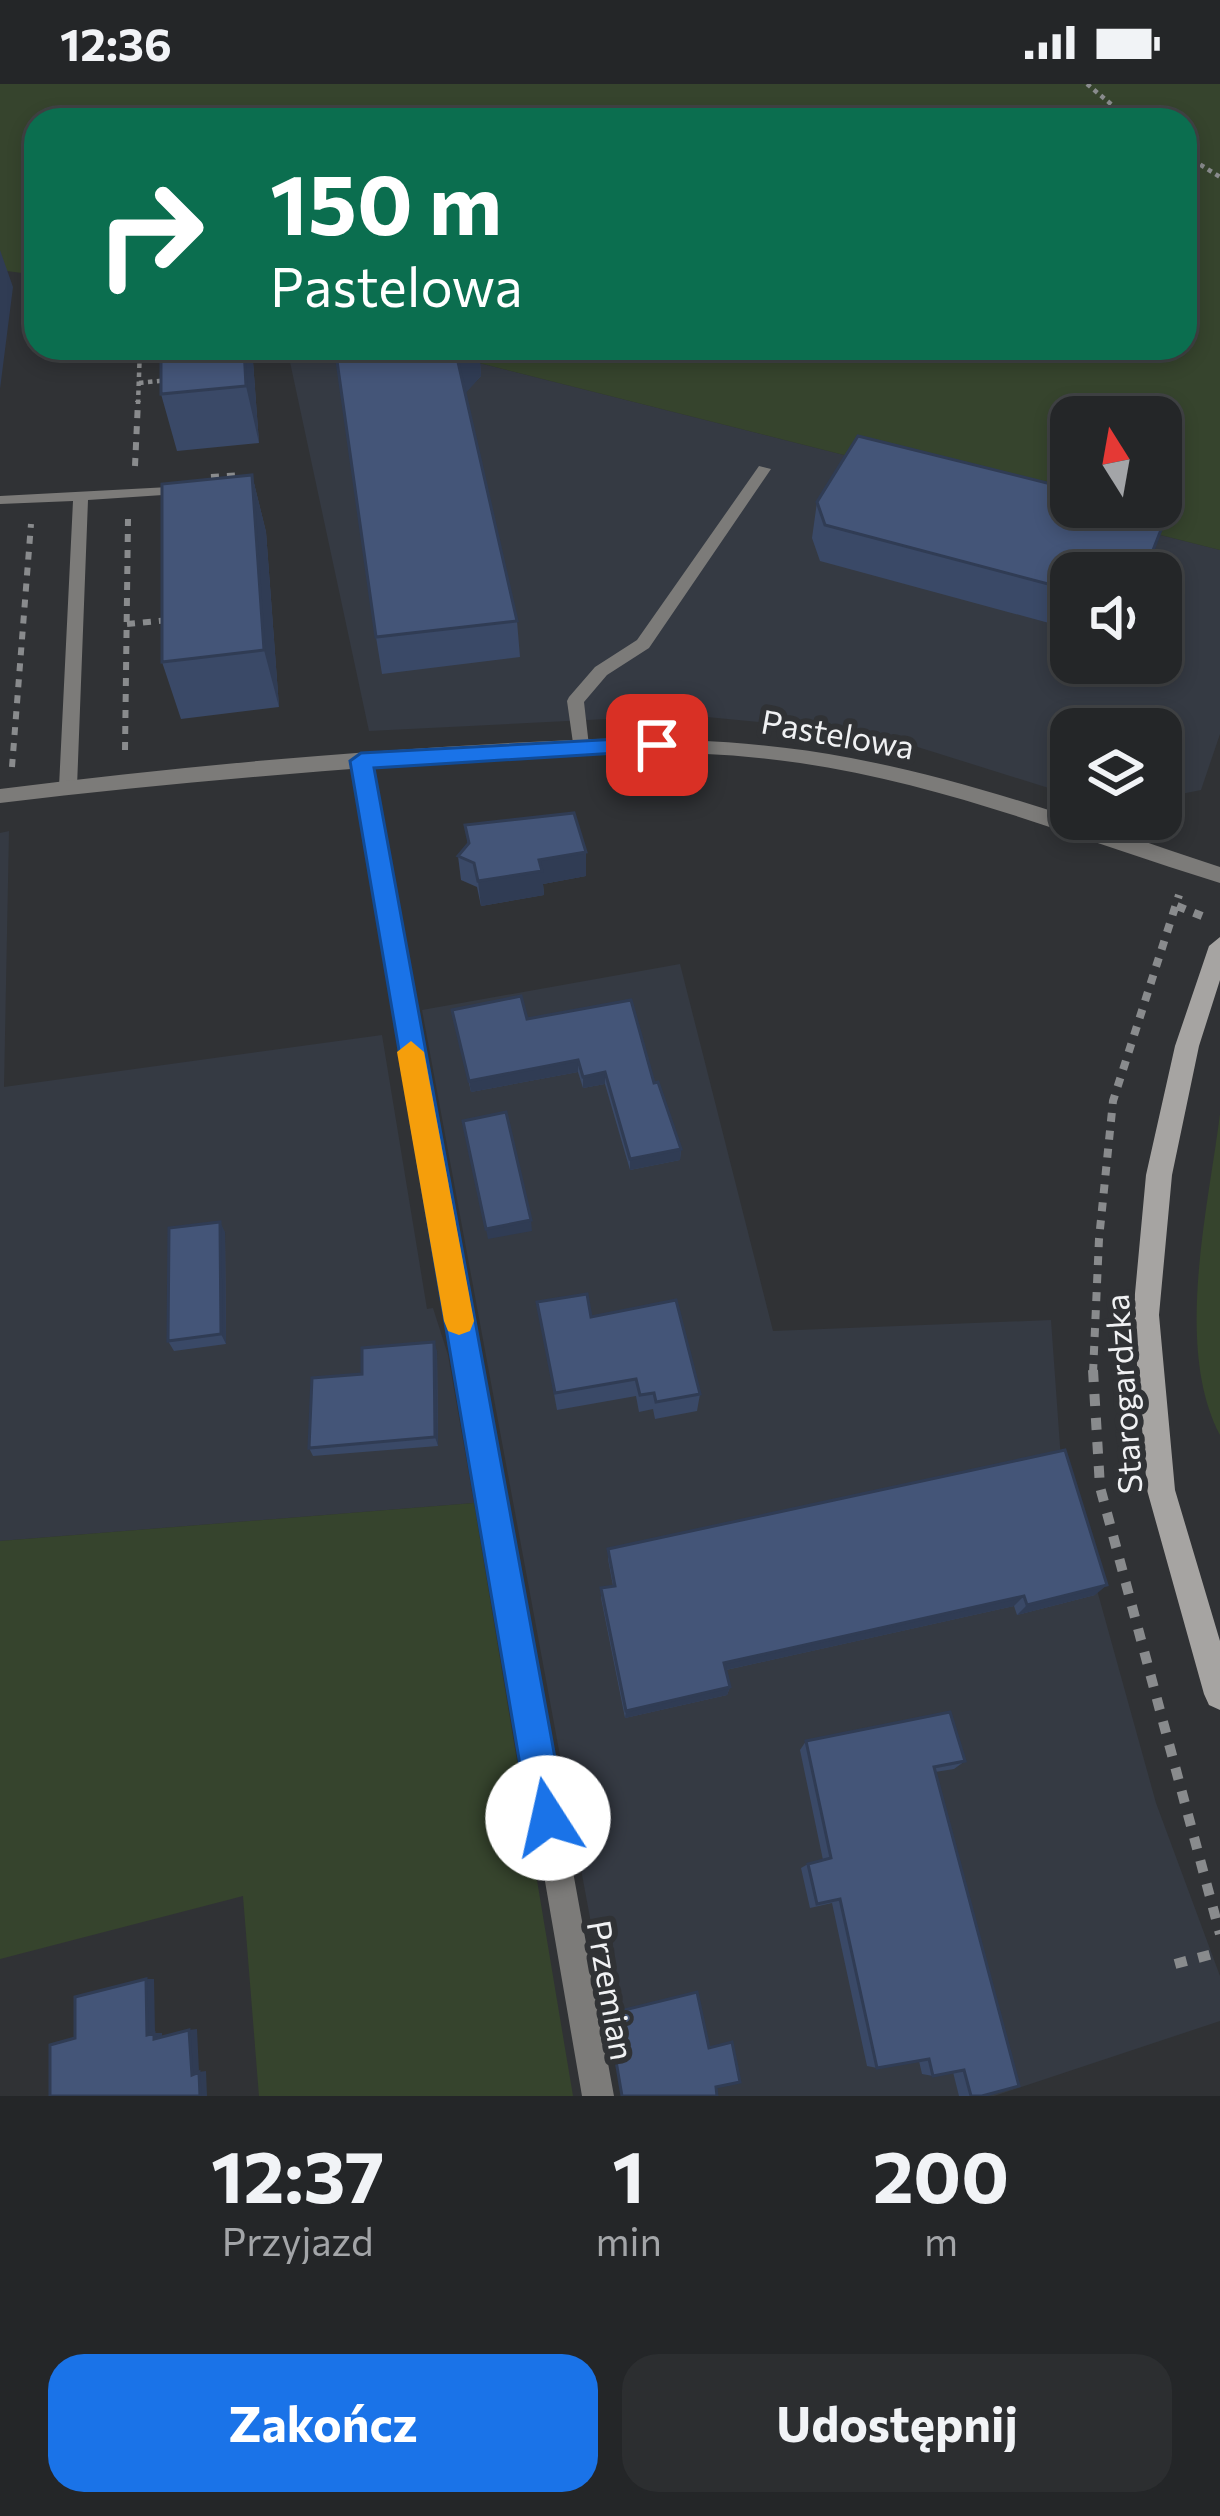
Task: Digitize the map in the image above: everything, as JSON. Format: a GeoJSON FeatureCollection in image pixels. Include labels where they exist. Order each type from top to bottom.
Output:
{"type":"FeatureCollection","features":[{"type":"Feature","properties":{"kind":"main road","name":"Starogardzka"},"geometry":{"type":"LineString","coordinates":[[1220,946],[1187,1046],[1159,1175],[1146,1315],[1161,1490],[1220,1694]]}},
{"type":"Feature","properties":{"kind":"street","name":"Pastelowa"},"geometry":{"type":"LineString","coordinates":[[0,796],[361,761],[580,746],[740,749],[886,772],[1220,875]]}},
{"type":"Feature","properties":{"kind":"lane"},"geometry":{"type":"LineString","coordinates":[[580,746],[575,701],[601,671],[643,644],[764,470]]}},
{"type":"Feature","properties":{"kind":"lane"},"geometry":{"type":"LineString","coordinates":[[0,500],[198,489]]}},
{"type":"Feature","properties":{"kind":"lane"},"geometry":{"type":"LineString","coordinates":[[68,787],[81,496]]}},
{"type":"Feature","properties":{"kind":"lane","name":"Przemian"},"geometry":{"type":"LineString","coordinates":[[361,761],[598,2096]]}},
{"type":"Feature","properties":{"kind":"path"},"geometry":{"type":"LineString","coordinates":[[1087,84],[1116,108]]}},
{"type":"Feature","properties":{"kind":"path"},"geometry":{"type":"LineString","coordinates":[[130,482],[137,460],[140,360]]}},
{"type":"Feature","properties":{"kind":"path"},"geometry":{"type":"LineString","coordinates":[[139,382],[181,379]]}},
{"type":"Feature","properties":{"kind":"path"},"geometry":{"type":"LineString","coordinates":[[125,748],[128,505]]}},
{"type":"Feature","properties":{"kind":"path"},"geometry":{"type":"LineString","coordinates":[[12,763],[33,511]]}},
{"type":"Feature","properties":{"kind":"path"},"geometry":{"type":"LineString","coordinates":[[127,624],[180,619]]}},
{"type":"Feature","properties":{"kind":"path"},"geometry":{"type":"LineString","coordinates":[[1177,907],[1220,922]]}},
{"type":"Feature","properties":{"kind":"path"},"geometry":{"type":"LineString","coordinates":[[1175,1964],[1220,1952]]}},
{"type":"Feature","properties":{"kind":"shaded area"},"geometry":{"type":"Polygon","coordinates":[[[290,360],[468,360],[1050,507],[1050,528],[1133,528],[1220,550],[1220,734],[1201,790],[1182,794],[1182,708],[1050,708],[1050,788],[908,744],[822,728],[686,715],[369,731],[290,360]]]}},
{"type":"Feature","properties":{"kind":"shaded area"},"geometry":{"type":"Polygon","coordinates":[[[9,831],[4,1087],[382,1035],[427,1309],[433,1308],[448,1355],[474,1503],[0,1541],[0,833],[9,831]]]}},
{"type":"Feature","properties":{"kind":"shaded area"},"geometry":{"type":"Polygon","coordinates":[[[680,964],[773,1331],[1051,1320],[1061,1460],[1156,1803],[1220,1976],[1220,2021],[994,2096],[623,2096],[422,1010],[680,964]]]}},
{"type":"Feature","properties":{"kind":"green space"},"geometry":{"type":"Polygon","coordinates":[[[0,84],[1220,84],[1220,550],[1133,528],[1182,528],[1182,396],[1050,396],[1050,507],[468,360],[1197,360],[1197,108],[24,108],[24,273],[0,270],[0,84]]]}},
{"type":"Feature","properties":{"kind":"green space"},"geometry":{"type":"Polygon","coordinates":[[[1220,1114],[1220,1435],[1206,1400],[1197,1320],[1198,1278],[1220,1114]]]}},
{"type":"Feature","properties":{"kind":"green space"},"geometry":{"type":"Polygon","coordinates":[[[474,1503],[573,2096],[259,2096],[243,1896],[0,1959],[0,1541],[474,1503]]]}},
{"type":"Feature","properties":{"kind":"building"},"geometry":{"type":"Polygon","coordinates":[[[161,360],[245,360],[246,386],[161,394],[161,360]]]}},
{"type":"Feature","properties":{"kind":"building"},"geometry":{"type":"Polygon","coordinates":[[[337,360],[460,360],[517,621],[376,637],[337,360]]]}},
{"type":"Feature","properties":{"kind":"building"},"geometry":{"type":"Polygon","coordinates":[[[858,436],[1050,484],[1050,528],[1162,528],[1152,552],[1050,552],[1050,584],[825,525],[817,502],[858,436]]]}},
{"type":"Feature","properties":{"kind":"building"},"geometry":{"type":"Polygon","coordinates":[[[252,475],[264,650],[162,662],[162,484],[252,475]]]}},
{"type":"Feature","properties":{"kind":"building"},"geometry":{"type":"Polygon","coordinates":[[[574,813],[586,852],[539,860],[542,871],[478,881],[474,863],[458,856],[469,843],[465,825],[574,813]]]}},
{"type":"Feature","properties":{"kind":"building"},"geometry":{"type":"Polygon","coordinates":[[[521,996],[527,1019],[631,1000],[654,1083],[658,1082],[681,1149],[630,1159],[605,1072],[583,1077],[578,1060],[469,1081],[452,1010],[521,996]]]}},
{"type":"Feature","properties":{"kind":"building"},"geometry":{"type":"Polygon","coordinates":[[[506,1112],[531,1220],[486,1229],[463,1121],[506,1112]]]}},
{"type":"Feature","properties":{"kind":"building"},"geometry":{"type":"Polygon","coordinates":[[[220,1222],[221,1334],[168,1341],[169,1228],[220,1222]]]}},
{"type":"Feature","properties":{"kind":"building"},"geometry":{"type":"Polygon","coordinates":[[[587,1294],[591,1317],[676,1300],[700,1394],[656,1402],[654,1393],[640,1395],[636,1379],[555,1393],[537,1302],[587,1294]]]}},
{"type":"Feature","properties":{"kind":"building"},"geometry":{"type":"Polygon","coordinates":[[[434,1342],[435,1437],[309,1448],[312,1378],[362,1374],[362,1348],[434,1342]]]}},
{"type":"Feature","properties":{"kind":"building"},"geometry":{"type":"Polygon","coordinates":[[[1065,1450],[1107,1585],[1027,1605],[1024,1596],[724,1663],[730,1687],[626,1711],[601,1588],[615,1586],[608,1549],[1065,1450]]]}},
{"type":"Feature","properties":{"kind":"building"},"geometry":{"type":"Polygon","coordinates":[[[950,1712],[965,1761],[934,1767],[1019,2086],[982,2096],[971,2096],[964,2070],[933,2076],[929,2059],[877,2068],[840,1899],[817,1904],[808,1864],[831,1858],[806,1741],[950,1712]]]}},
{"type":"Feature","properties":{"kind":"building"},"geometry":{"type":"Polygon","coordinates":[[[146,1979],[147,2035],[154,2033],[154,2039],[189,2030],[192,2075],[199,2072],[200,2096],[50,2096],[50,2045],[75,2038],[75,1997],[146,1979]]]}},
{"type":"Feature","properties":{"kind":"building"},"geometry":{"type":"Polygon","coordinates":[[[697,1992],[709,2048],[732,2042],[740,2082],[716,2087],[717,2096],[622,2096],[608,2014],[697,1992]]]}},
{"type":"Feature","properties":{"kind":"slow traffic"},"geometry":{"type":"LineString","coordinates":[[411,1052],[459,1321]]}},
{"type":"Feature","properties":{"kind":"route"},"geometry":{"type":"LineString","coordinates":[[548,1818],[361,761],[657,745]]}}]}
